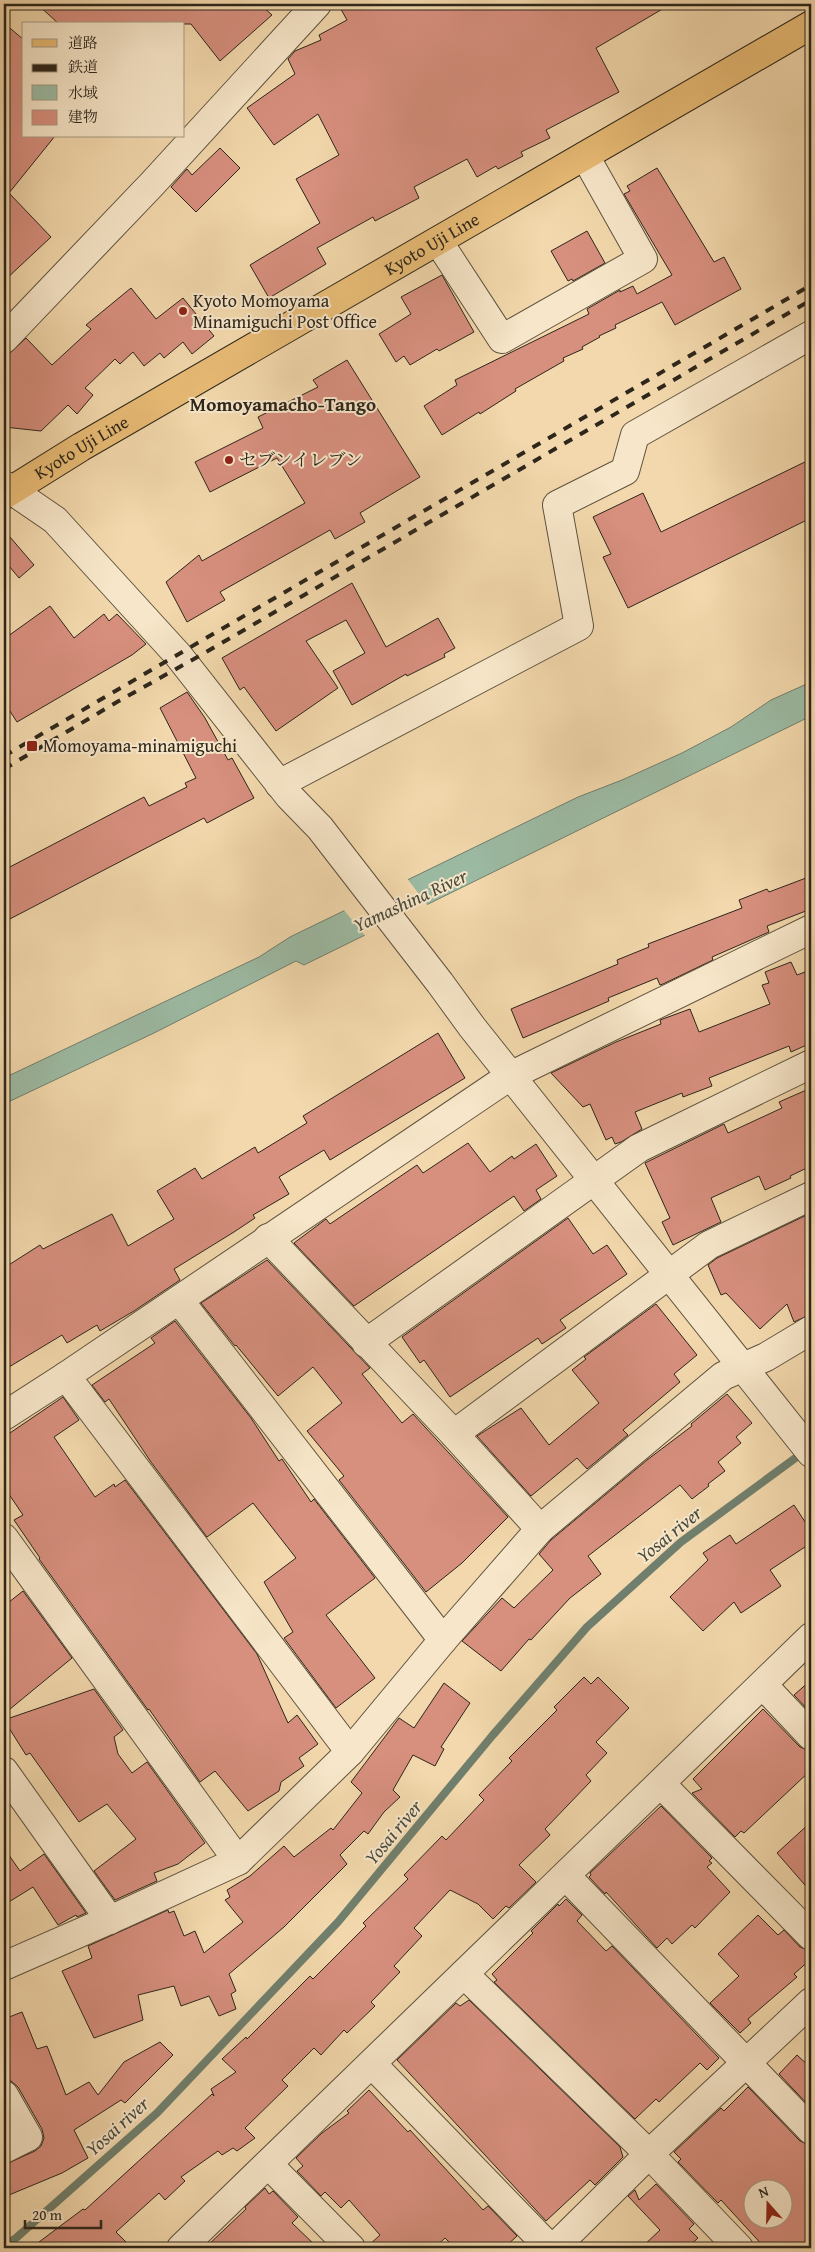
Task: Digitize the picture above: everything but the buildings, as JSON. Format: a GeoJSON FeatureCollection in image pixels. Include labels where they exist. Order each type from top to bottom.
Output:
{"type":"FeatureCollection","features":[{"type":"Feature","properties":{"kind":"main road","name":"Kyoto Uji Line"},"geometry":{"type":"LineString","coordinates":[[6,490],[811,25]]}},
{"type":"Feature","properties":{"kind":"street"},"geometry":{"type":"LineString","coordinates":[[4,339],[153,183],[317,4]]}},
{"type":"Feature","properties":{"kind":"street"},"geometry":{"type":"LineString","coordinates":[[438,241],[502,339],[634,264],[642,259],[585,156]]}},
{"type":"Feature","properties":{"kind":"street"},"geometry":{"type":"LineString","coordinates":[[280,784],[579,626],[556,505],[625,471],[635,435],[811,335]]}},
{"type":"Feature","properties":{"kind":"street"},"geometry":{"type":"LineString","coordinates":[[6,490],[55,520],[178,655],[280,784],[320,828],[510,1076],[804,1444]]}},
{"type":"Feature","properties":{"kind":"street"},"geometry":{"type":"LineString","coordinates":[[4,1416],[510,1076],[811,929]]}},
{"type":"Feature","properties":{"kind":"street"},"geometry":{"type":"LineString","coordinates":[[366,1343],[638,1148],[811,1064]]}},
{"type":"Feature","properties":{"kind":"street"},"geometry":{"type":"LineString","coordinates":[[454,1434],[709,1245],[811,1196]]}},
{"type":"Feature","properties":{"kind":"street"},"geometry":{"type":"LineString","coordinates":[[268,1238],[454,1434],[540,1529]]}},
{"type":"Feature","properties":{"kind":"street"},"geometry":{"type":"LineString","coordinates":[[179,1300],[443,1640]]}},
{"type":"Feature","properties":{"kind":"street"},"geometry":{"type":"LineString","coordinates":[[4,1966],[238,1861],[350,1752],[443,1640],[540,1529],[723,1376],[766,1357],[811,1330]]}},
{"type":"Feature","properties":{"kind":"street"},"geometry":{"type":"LineString","coordinates":[[66,1376],[350,1752]]}},
{"type":"Feature","properties":{"kind":"street"},"geometry":{"type":"LineString","coordinates":[[4,1538],[238,1861]]}},
{"type":"Feature","properties":{"kind":"street"},"geometry":{"type":"LineString","coordinates":[[181,2248],[811,1637]]}},
{"type":"Feature","properties":{"kind":"street"},"geometry":{"type":"LineString","coordinates":[[763,1685],[811,1736]]}},
{"type":"Feature","properties":{"kind":"street"},"geometry":{"type":"LineString","coordinates":[[4,1771],[110,1920]]}},
{"type":"Feature","properties":{"kind":"street"},"geometry":{"type":"LineString","coordinates":[[661,1784],[811,1936]]}},
{"type":"Feature","properties":{"kind":"street"},"geometry":{"type":"LineString","coordinates":[[566,1876],[811,2130]]}},
{"type":"Feature","properties":{"kind":"street"},"geometry":{"type":"LineString","coordinates":[[464,1974],[649,2154],[740,2248]]}},
{"type":"Feature","properties":{"kind":"street"},"geometry":{"type":"LineString","coordinates":[[554,2248],[649,2154],[811,2002]]}},
{"type":"Feature","properties":{"kind":"street"},"geometry":{"type":"LineString","coordinates":[[372,2064],[550,2248]]}},
{"type":"Feature","properties":{"kind":"street"},"geometry":{"type":"LineString","coordinates":[[4,2095],[28,2137],[4,2149]]}},
{"type":"Feature","properties":{"kind":"street"},"geometry":{"type":"LineString","coordinates":[[268,2164],[351,2248]]}},
{"type":"Feature","properties":{"kind":"water","name":"Yamashina River"},"geometry":{"type":"Polygon","coordinates":[[[811,682],[811,716],[304,965],[296,961],[154,1033],[4,1104],[4,1078],[259,957],[290,937],[578,797],[682,753],[731,727],[771,700],[811,682]]]}},
{"type":"Feature","properties":{"kind":"pier"},"geometry":{"type":"Polygon","coordinates":[[[406,877],[429,907],[366,937],[343,909],[406,877]]]}},
{"type":"Feature","properties":{"kind":"waterway","name":"Yosai river"},"geometry":{"type":"LineString","coordinates":[[4,2246],[16,2238],[157,2113],[338,1922],[492,1736],[587,1627],[681,1542],[805,1451]]}},
{"type":"Feature","properties":{"kind":"railway"},"geometry":{"type":"LineString","coordinates":[[4,756],[811,285]]}},
{"type":"Feature","properties":{"kind":"railway"},"geometry":{"type":"LineString","coordinates":[[4,769],[811,300]]}},
{"type":"Feature","properties":{"kind":"place","name":"Kyoto Momoyama Minamiguchi Post Office"},"geometry":{"type":"Point","coordinates":[183,311]}},
{"type":"Feature","properties":{"kind":"place","name":"セブンイレブン"},"geometry":{"type":"Point","coordinates":[229,460]}},
{"type":"Feature","properties":{"kind":"place","name":"Momoyama-minamiguchi"},"geometry":{"type":"Point","coordinates":[32,746]}},
{"type":"Feature","properties":{"kind":"district","name":"Momoyamacho-Tango"},"geometry":{"type":"Point","coordinates":[283,404]}}]}
